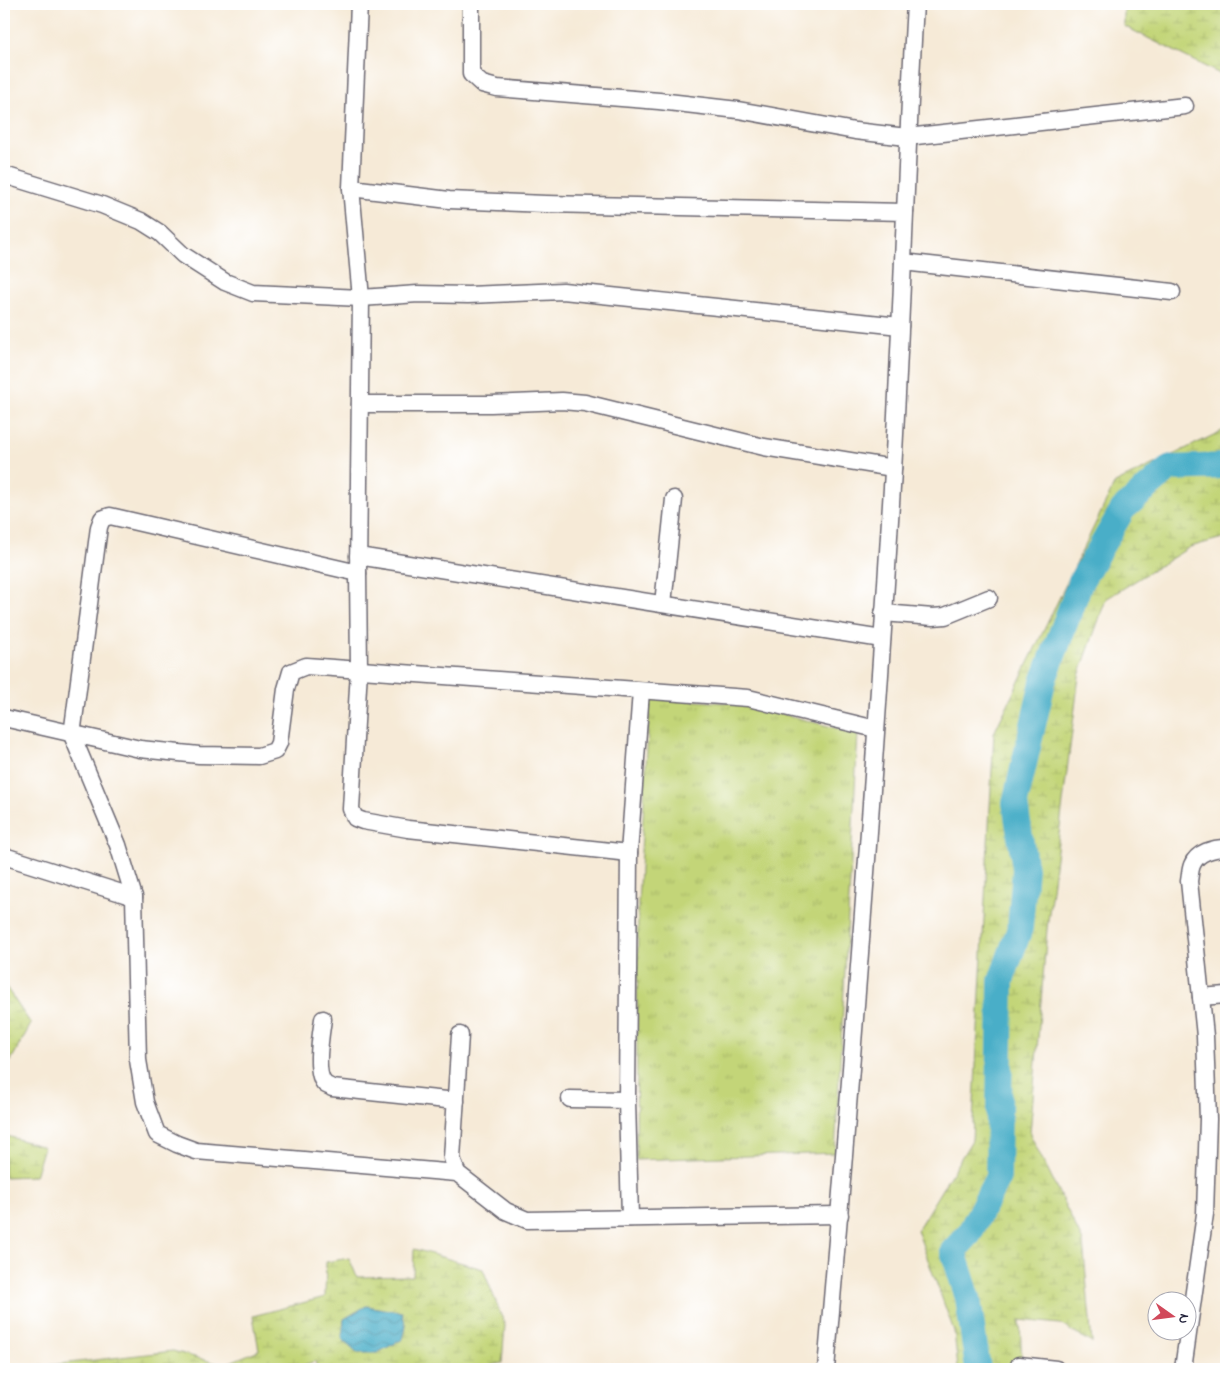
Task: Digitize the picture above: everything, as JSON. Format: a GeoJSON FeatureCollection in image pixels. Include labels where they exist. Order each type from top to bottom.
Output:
{"type":"FeatureCollection","features":[{"type":"Feature","properties":{"kind":"street"},"geometry":{"type":"LineString","coordinates":[[359,4],[351,188],[361,298],[358,556],[359,670],[351,809],[355,818],[363,821],[408,829],[629,853]]}},
{"type":"Feature","properties":{"kind":"street"},"geometry":{"type":"LineString","coordinates":[[471,4],[471,74],[482,84],[497,88],[659,101],[738,110],[856,131],[907,137],[1185,106]]}},
{"type":"Feature","properties":{"kind":"street"},"geometry":{"type":"LineString","coordinates":[[826,1369],[859,977],[884,614],[893,468],[906,212],[907,137],[915,4]]}},
{"type":"Feature","properties":{"kind":"street"},"geometry":{"type":"LineString","coordinates":[[4,176],[102,205],[141,221],[160,233],[183,255],[225,282],[253,293],[361,298],[418,294],[468,295],[562,291],[900,326]]}},
{"type":"Feature","properties":{"kind":"street"},"geometry":{"type":"LineString","coordinates":[[351,188],[449,200],[906,212]]}},
{"type":"Feature","properties":{"kind":"street"},"geometry":{"type":"LineString","coordinates":[[903,262],[1172,292]]}},
{"type":"Feature","properties":{"kind":"street"},"geometry":{"type":"LineString","coordinates":[[360,404],[491,404],[562,401],[585,403],[764,447],[893,468]]}},
{"type":"Feature","properties":{"kind":"street"},"geometry":{"type":"LineString","coordinates":[[663,604],[674,499]]}},
{"type":"Feature","properties":{"kind":"street"},"geometry":{"type":"LineString","coordinates":[[358,573],[110,516],[102,519],[99,527],[72,735],[118,845],[134,897],[138,1060],[145,1102],[156,1134],[196,1151],[457,1173],[506,1211],[527,1220],[840,1215]]}},
{"type":"Feature","properties":{"kind":"street"},"geometry":{"type":"LineString","coordinates":[[358,556],[882,639]]}},
{"type":"Feature","properties":{"kind":"street"},"geometry":{"type":"LineString","coordinates":[[884,614],[945,616],[989,598]]}},
{"type":"Feature","properties":{"kind":"street"},"geometry":{"type":"LineString","coordinates":[[4,718],[140,749],[199,755],[259,756],[275,751],[280,743],[286,689],[292,672],[306,666],[748,698],[876,729]]}},
{"type":"Feature","properties":{"kind":"street"},"geometry":{"type":"LineString","coordinates":[[630,1218],[626,1100],[629,853],[641,691]]}},
{"type":"Feature","properties":{"kind":"street"},"geometry":{"type":"LineString","coordinates":[[1183,1369],[1205,1214],[1208,1120],[1205,1036],[1189,881],[1192,864],[1200,856],[1215,848],[1226,848]]}},
{"type":"Feature","properties":{"kind":"street"},"geometry":{"type":"LineString","coordinates":[[4,856],[134,897]]}},
{"type":"Feature","properties":{"kind":"street"},"geometry":{"type":"LineString","coordinates":[[1201,997],[1226,996]]}},
{"type":"Feature","properties":{"kind":"street"},"geometry":{"type":"LineString","coordinates":[[323,1019],[319,1055],[321,1078],[324,1084],[332,1088],[456,1101]]}},
{"type":"Feature","properties":{"kind":"street"},"geometry":{"type":"LineString","coordinates":[[457,1173],[452,1158],[460,1035]]}},
{"type":"Feature","properties":{"kind":"street"},"geometry":{"type":"LineString","coordinates":[[570,1099],[626,1100]]}},
{"type":"Feature","properties":{"kind":"street"},"geometry":{"type":"LineString","coordinates":[[1019,1365],[1056,1369]]}},
{"type":"Feature","properties":{"kind":"green space"},"geometry":{"type":"Polygon","coordinates":[[[1124,4],[1226,4],[1226,77],[1124,26],[1124,4]]]}},
{"type":"Feature","properties":{"kind":"green space"},"geometry":{"type":"Polygon","coordinates":[[[1226,429],[1226,537],[1190,547],[1106,599],[1079,676],[1047,929],[1030,1134],[1083,1242],[1092,1343],[1060,1324],[1020,1320],[1022,1369],[958,1369],[954,1331],[917,1230],[972,1140],[994,733],[1115,483],[1226,429]]]}},
{"type":"Feature","properties":{"kind":"green space"},"geometry":{"type":"Polygon","coordinates":[[[650,698],[746,704],[858,734],[835,1153],[636,1160],[638,903],[650,698]]]}},
{"type":"Feature","properties":{"kind":"green space"},"geometry":{"type":"Polygon","coordinates":[[[4,984],[31,1024],[4,1073],[4,984]]]}},
{"type":"Feature","properties":{"kind":"green space"},"geometry":{"type":"Polygon","coordinates":[[[4,1135],[44,1147],[35,1176],[4,1177],[4,1135]]]}},
{"type":"Feature","properties":{"kind":"green space"},"geometry":{"type":"Polygon","coordinates":[[[414,1249],[483,1269],[505,1325],[502,1363],[476,1369],[317,1369],[315,1361],[294,1369],[17,1369],[173,1351],[223,1365],[259,1350],[253,1316],[325,1297],[326,1262],[349,1258],[357,1277],[413,1276],[414,1249]]]}},
{"type":"Feature","properties":{"kind":"water"},"geometry":{"type":"Polygon","coordinates":[[[366,1306],[402,1312],[406,1327],[403,1339],[377,1353],[358,1353],[342,1339],[344,1319],[366,1306]]]}},
{"type":"Feature","properties":{"kind":"waterway"},"geometry":{"type":"LineString","coordinates":[[978,1369],[968,1298],[953,1251],[969,1234],[998,1177],[1001,981],[1020,928],[1025,869],[1015,803],[1043,682],[1081,581],[1123,509],[1170,468],[1226,466]]}}]}
